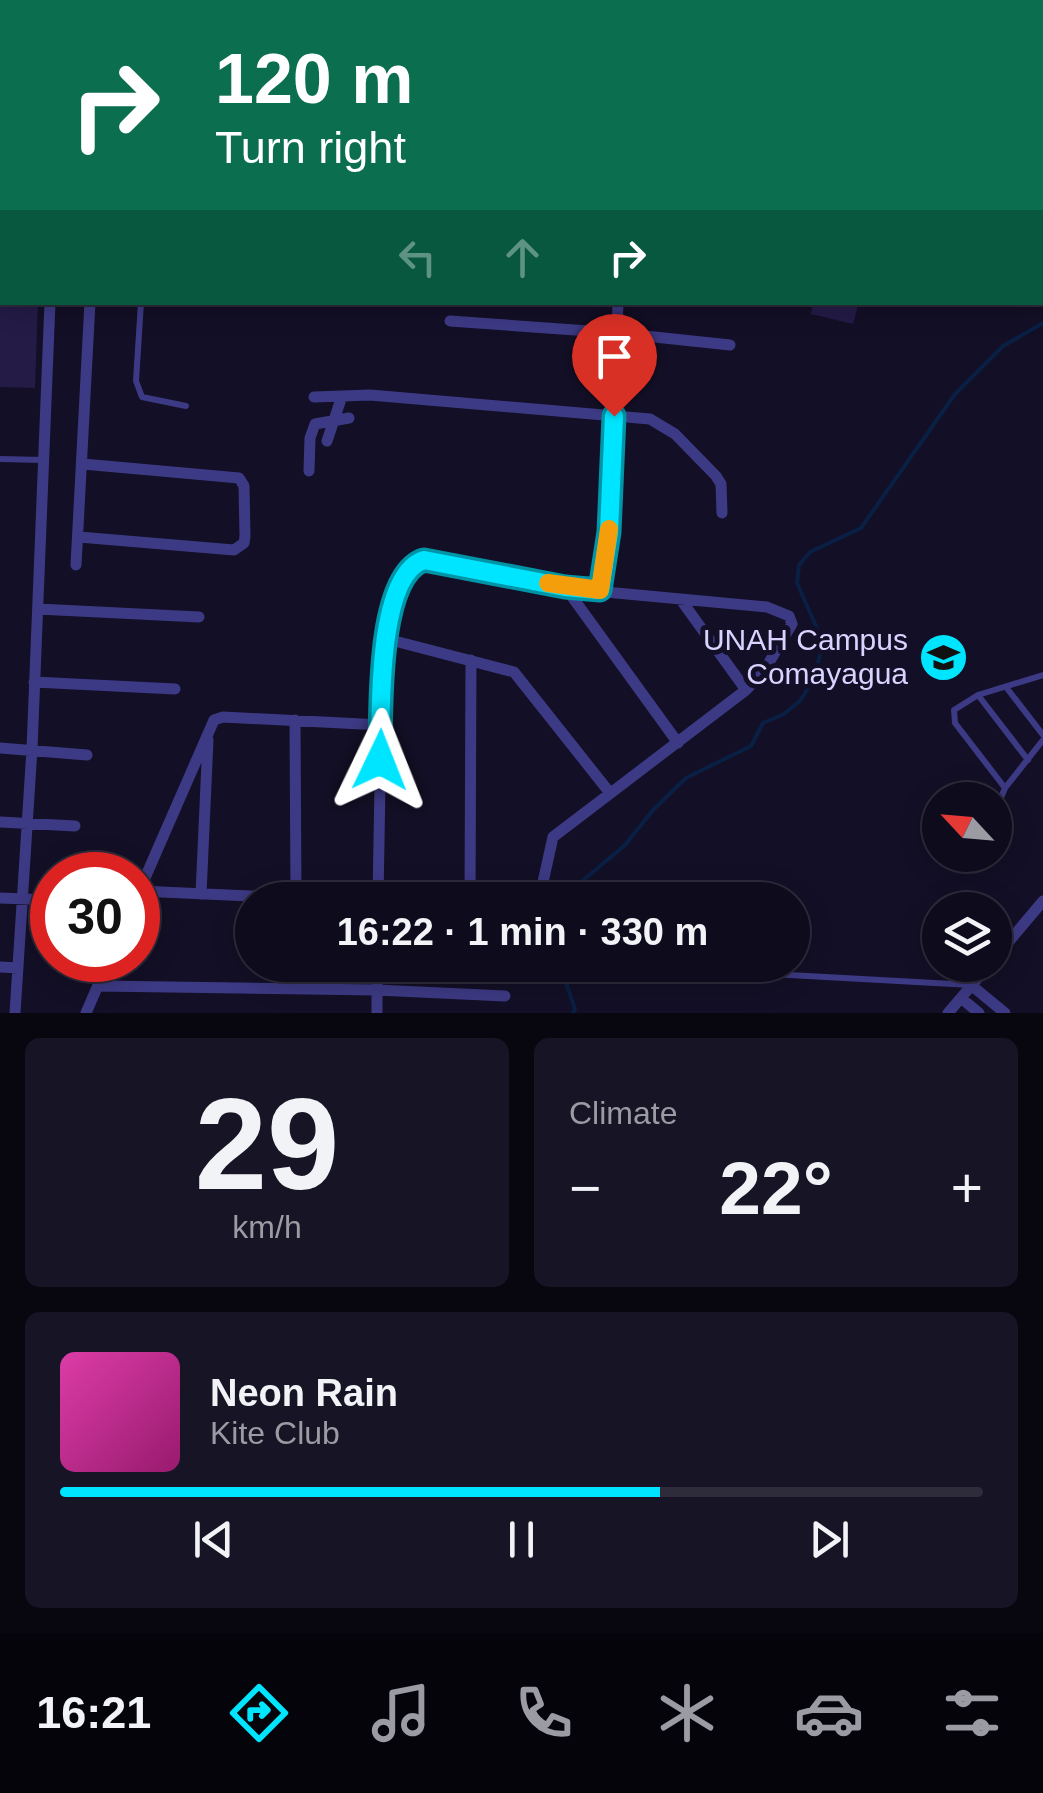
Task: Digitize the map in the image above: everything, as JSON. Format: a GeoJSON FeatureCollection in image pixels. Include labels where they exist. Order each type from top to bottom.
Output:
{"type":"FeatureCollection","features":[{"type":"Feature","properties":{"kind":"street"},"geometry":{"type":"LineString","coordinates":[[15,1013],[32,749],[50,305]]}},
{"type":"Feature","properties":{"kind":"street"},"geometry":{"type":"LineString","coordinates":[[76,565],[90,305]]}},
{"type":"Feature","properties":{"kind":"street"},"geometry":{"type":"LineString","coordinates":[[600,590],[609,532],[618,305]]}},
{"type":"Feature","properties":{"kind":"street"},"geometry":{"type":"LineString","coordinates":[[450,321],[730,345]]}},
{"type":"Feature","properties":{"kind":"street"},"geometry":{"type":"LineString","coordinates":[[327,441],[342,396]]}},
{"type":"Feature","properties":{"kind":"street"},"geometry":{"type":"LineString","coordinates":[[314,397],[370,396],[650,419],[675,434],[721,484],[722,513]]}},
{"type":"Feature","properties":{"kind":"street"},"geometry":{"type":"LineString","coordinates":[[309,471],[310,438],[315,424],[349,418]]}},
{"type":"Feature","properties":{"kind":"street"},"geometry":{"type":"LineString","coordinates":[[79,537],[234,550],[244,543],[245,536],[244,486],[239,478],[83,464]]}},
{"type":"Feature","properties":{"kind":"street"},"geometry":{"type":"LineString","coordinates":[[378,882],[381,725],[390,611],[396,590],[414,563],[424,560],[565,587],[767,607],[789,616],[792,624],[764,670],[746,690],[552,836],[543,882]]}},
{"type":"Feature","properties":{"kind":"street"},"geometry":{"type":"LineString","coordinates":[[565,587],[678,743]]}},
{"type":"Feature","properties":{"kind":"street"},"geometry":{"type":"LineString","coordinates":[[681,600],[746,690]]}},
{"type":"Feature","properties":{"kind":"street"},"geometry":{"type":"LineString","coordinates":[[38,609],[199,618]]}},
{"type":"Feature","properties":{"kind":"street"},"geometry":{"type":"LineString","coordinates":[[388,639],[514,672],[610,793]]}},
{"type":"Feature","properties":{"kind":"street"},"geometry":{"type":"LineString","coordinates":[[470,882],[471,660]]}},
{"type":"Feature","properties":{"kind":"street"},"geometry":{"type":"LineString","coordinates":[[34,682],[175,689]]}},
{"type":"Feature","properties":{"kind":"street"},"geometry":{"type":"LineString","coordinates":[[156,852],[214,720],[224,717],[381,725]]}},
{"type":"Feature","properties":{"kind":"street"},"geometry":{"type":"LineString","coordinates":[[295,720],[296,882]]}},
{"type":"Feature","properties":{"kind":"street"},"geometry":{"type":"LineString","coordinates":[[201,894],[208,730]]}},
{"type":"Feature","properties":{"kind":"street"},"geometry":{"type":"LineString","coordinates":[[0,748],[86,755]]}},
{"type":"Feature","properties":{"kind":"street"},"geometry":{"type":"LineString","coordinates":[[0,822],[75,826]]}},
{"type":"Feature","properties":{"kind":"street"},"geometry":{"type":"LineString","coordinates":[[160,893],[235,895]]}},
{"type":"Feature","properties":{"kind":"street"},"geometry":{"type":"LineString","coordinates":[[0,898],[30,900]]}},
{"type":"Feature","properties":{"kind":"street"},"geometry":{"type":"LineString","coordinates":[[1012,938],[1043,901]]}},
{"type":"Feature","properties":{"kind":"street"},"geometry":{"type":"LineString","coordinates":[[0,967],[18,968]]}},
{"type":"Feature","properties":{"kind":"street"},"geometry":{"type":"LineString","coordinates":[[86,1013],[100,982]]}},
{"type":"Feature","properties":{"kind":"street"},"geometry":{"type":"LineString","coordinates":[[376,1013],[377,982]]}},
{"type":"Feature","properties":{"kind":"street"},"geometry":{"type":"LineString","coordinates":[[948,1013],[975,982]]}},
{"type":"Feature","properties":{"kind":"street"},"geometry":{"type":"LineString","coordinates":[[972,985],[1005,1013]]}},
{"type":"Feature","properties":{"kind":"street"},"geometry":{"type":"LineString","coordinates":[[98,986],[505,996]]}},
{"type":"Feature","properties":{"kind":"street"},"geometry":{"type":"LineString","coordinates":[[961,998],[979,1013]]}},
{"type":"Feature","properties":{"kind":"lane"},"geometry":{"type":"LineString","coordinates":[[141,305],[136,381],[142,397],[186,406]]}},
{"type":"Feature","properties":{"kind":"lane"},"geometry":{"type":"LineString","coordinates":[[0,459],[44,460]]}},
{"type":"Feature","properties":{"kind":"lane"},"geometry":{"type":"LineString","coordinates":[[1001,782],[953,718],[957,706],[1043,675]]}},
{"type":"Feature","properties":{"kind":"lane"},"geometry":{"type":"LineString","coordinates":[[1006,687],[1043,737],[1010,782]]}},
{"type":"Feature","properties":{"kind":"lane"},"geometry":{"type":"LineString","coordinates":[[978,696],[1028,760]]}},
{"type":"Feature","properties":{"kind":"lane"},"geometry":{"type":"LineString","coordinates":[[810,976],[972,985]]}},
{"type":"Feature","properties":{"kind":"building"},"geometry":{"type":"Polygon","coordinates":[[[0,305],[38,305],[35,388],[0,387],[0,305]]]}},
{"type":"Feature","properties":{"kind":"building"},"geometry":{"type":"Polygon","coordinates":[[[812,305],[858,305],[853,324],[811,314],[812,305]]]}},
{"type":"Feature","properties":{"kind":"waterway"},"geometry":{"type":"LineString","coordinates":[[581,882],[625,845],[686,778],[751,746],[763,723],[800,701],[814,679],[822,647],[797,583],[799,565],[810,552],[861,528],[955,394],[1003,346],[1043,323]]}},
{"type":"Feature","properties":{"kind":"waterway"},"geometry":{"type":"LineString","coordinates":[[566,982],[573,1013]]}},
{"type":"Feature","properties":{"kind":"slow traffic"},"geometry":{"type":"LineString","coordinates":[[548,583],[600,590],[609,529]]}},
{"type":"Feature","properties":{"kind":"place","name":"UNAH Campus Comayagua"},"geometry":{"type":"Point","coordinates":[943,657]}},
{"type":"Feature","properties":{"kind":"route"},"geometry":{"type":"LineString","coordinates":[[380,760],[390,611],[396,590],[414,563],[424,560],[600,590],[609,532],[614,416]]}}]}
